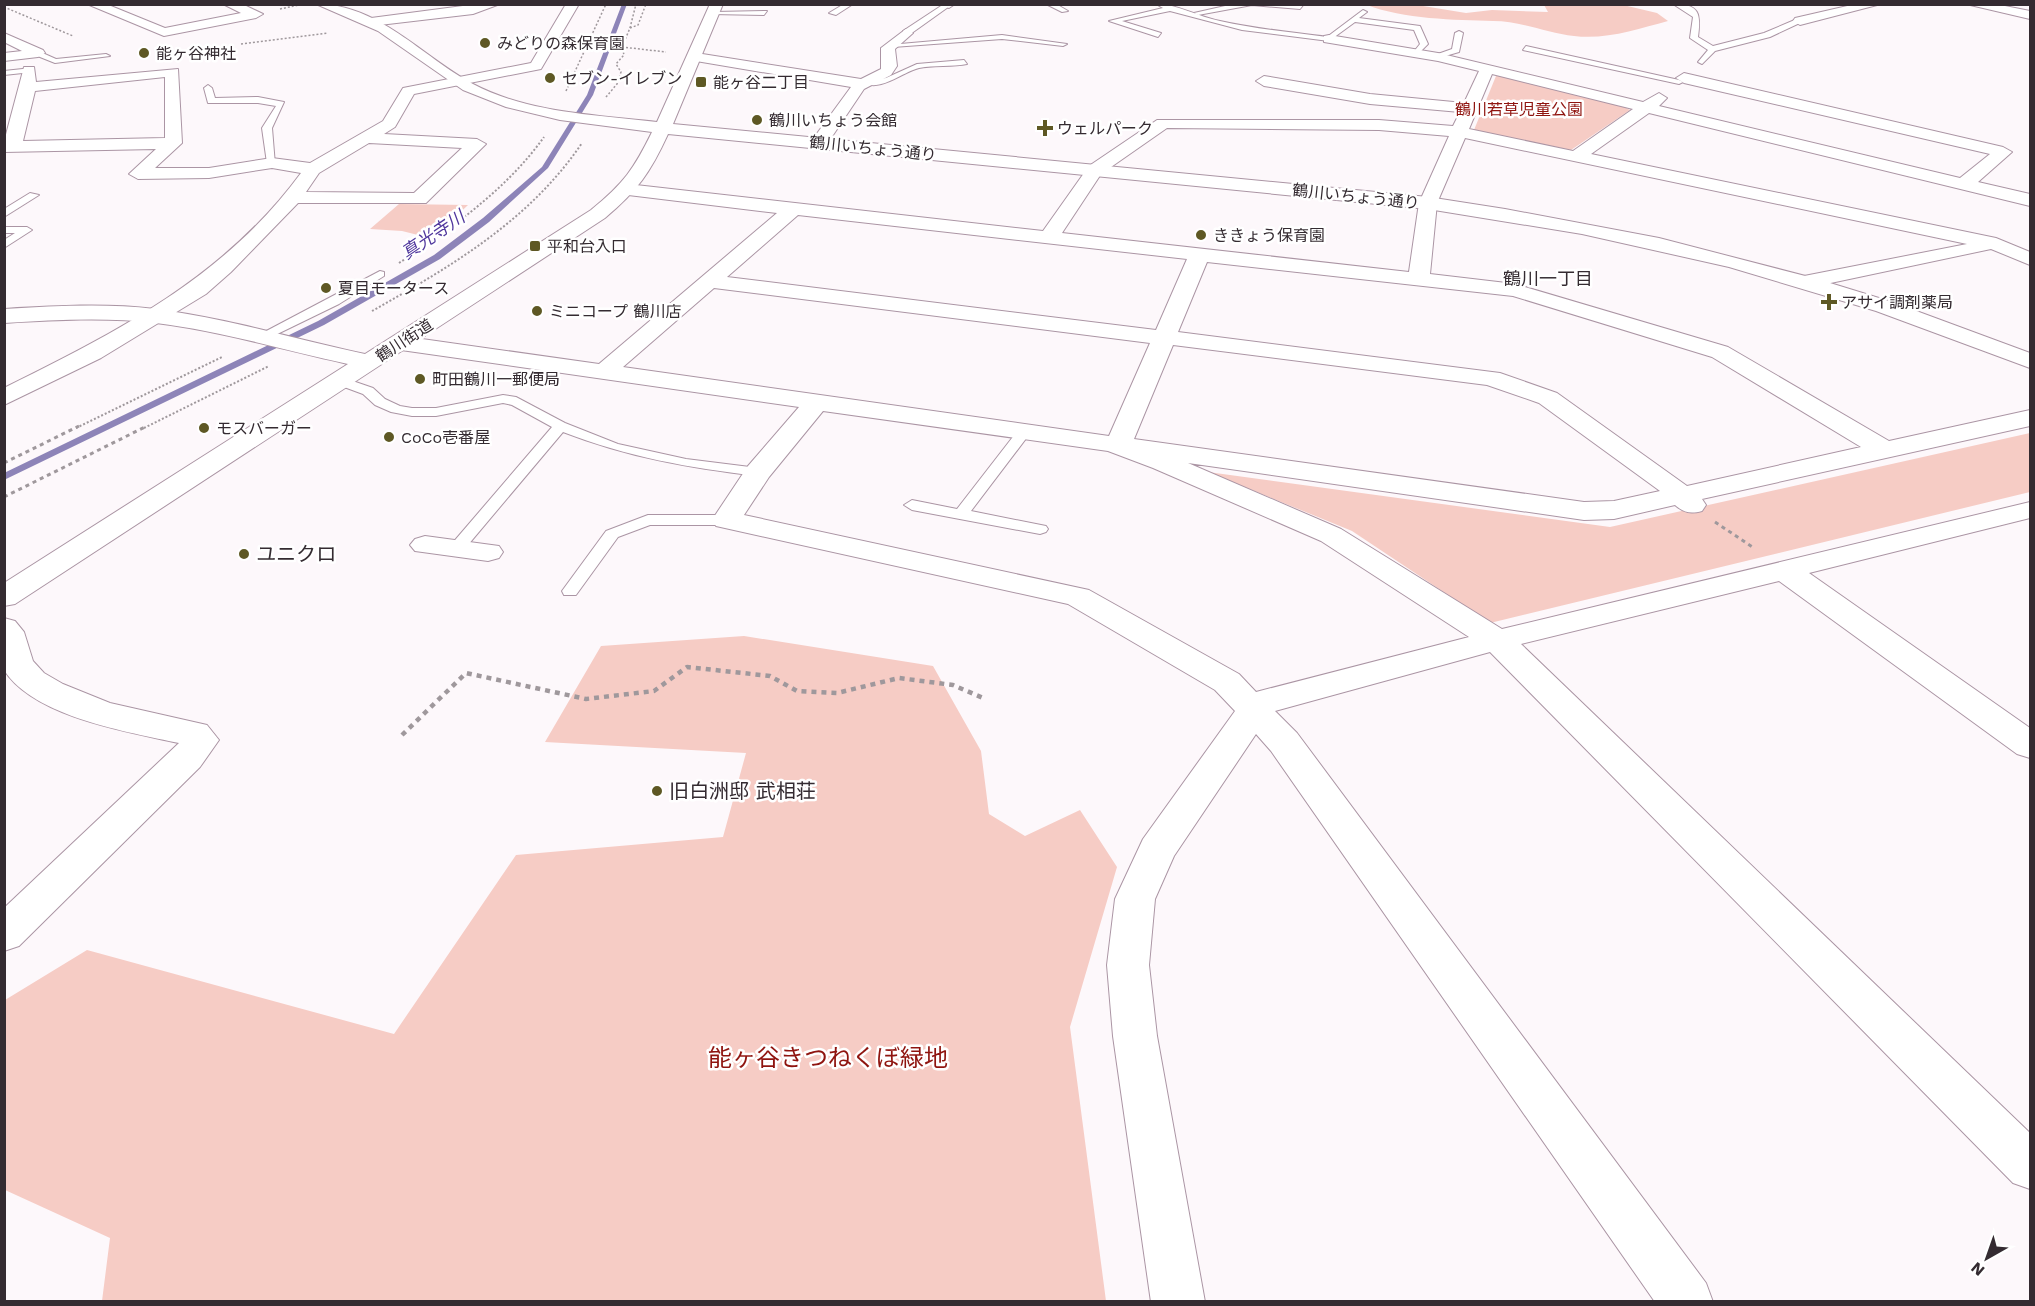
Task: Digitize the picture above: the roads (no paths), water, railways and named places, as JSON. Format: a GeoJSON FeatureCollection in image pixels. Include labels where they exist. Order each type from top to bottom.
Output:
{"type":"FeatureCollection","features":[{"type":"Feature","properties":{"kind":"street"},"geometry":{"type":"LineString","coordinates":[[93,4],[164,32],[256,14],[229,4]]}},
{"type":"Feature","properties":{"kind":"street"},"geometry":{"type":"LineString","coordinates":[[322,4],[364,19],[473,10],[494,4]]}},
{"type":"Feature","properties":{"kind":"street"},"geometry":{"type":"LineString","coordinates":[[4,398],[93,353],[198,289],[224,268],[293,197],[313,169],[389,124],[408,91],[536,66],[573,4]]}},
{"type":"Feature","properties":{"kind":"street"},"geometry":{"type":"LineString","coordinates":[[1800,21],[1875,4]]}},
{"type":"Feature","properties":{"kind":"street"},"geometry":{"type":"LineString","coordinates":[[1972,4],[2031,15]]}},
{"type":"Feature","properties":{"kind":"street","name":"鶴川街道"},"geometry":{"type":"LineString","coordinates":[[4,597],[598,214],[627,190],[645,165],[716,9]]}},
{"type":"Feature","properties":{"kind":"street","name":"鶴川いちょう通り"},"geometry":{"type":"LineString","coordinates":[[364,19],[397,37],[457,81],[505,102],[560,115],[663,128],[1428,203],[1609,232],[1807,282],[1925,321],[2031,361]]}},
{"type":"Feature","properties":{"kind":"street"},"geometry":{"type":"LineString","coordinates":[[819,143],[864,83],[886,72],[890,66],[888,48],[906,33]]}},
{"type":"Feature","properties":{"kind":"street"},"geometry":{"type":"LineString","coordinates":[[4,38],[38,52]]}},
{"type":"Feature","properties":{"kind":"street"},"geometry":{"type":"LineString","coordinates":[[1329,39],[1438,57],[2031,200]]}},
{"type":"Feature","properties":{"kind":"street"},"geometry":{"type":"LineString","coordinates":[[4,57],[38,52]]}},
{"type":"Feature","properties":{"kind":"street"},"geometry":{"type":"LineString","coordinates":[[696,57],[864,83]]}},
{"type":"Feature","properties":{"kind":"street"},"geometry":{"type":"LineString","coordinates":[[1577,156],[1649,107],[1702,62]]}},
{"type":"Feature","properties":{"kind":"street"},"geometry":{"type":"LineString","coordinates":[[1419,278],[1428,203],[1487,69]]}},
{"type":"Feature","properties":{"kind":"street"},"geometry":{"type":"LineString","coordinates":[[29,70],[28,87],[9,146],[173,143]]}},
{"type":"Feature","properties":{"kind":"street"},"geometry":{"type":"LineString","coordinates":[[28,87],[172,72],[173,143],[138,174],[209,172],[272,163],[313,169]]}},
{"type":"Feature","properties":{"kind":"street"},"geometry":{"type":"LineString","coordinates":[[1681,80],[2003,152],[1964,184]]}},
{"type":"Feature","properties":{"kind":"street"},"geometry":{"type":"LineString","coordinates":[[1264,81],[1370,99],[1469,108]]}},
{"type":"Feature","properties":{"kind":"street"},"geometry":{"type":"LineString","coordinates":[[1049,237],[1095,170],[1163,123],[1379,124],[1459,132],[1577,156],[1996,244],[2031,259]]}},
{"type":"Feature","properties":{"kind":"street"},"geometry":{"type":"LineString","coordinates":[[293,197],[419,199],[477,144],[365,138]]}},
{"type":"Feature","properties":{"kind":"street"},"geometry":{"type":"LineString","coordinates":[[627,190],[1419,278],[1533,295],[1720,352],[1886,451]]}},
{"type":"Feature","properties":{"kind":"street"},"geometry":{"type":"LineString","coordinates":[[606,370],[793,209]]}},
{"type":"Feature","properties":{"kind":"street"},"geometry":{"type":"LineString","coordinates":[[1807,282],[2031,239]]}},
{"type":"Feature","properties":{"kind":"street"},"geometry":{"type":"LineString","coordinates":[[1118,446],[1162,338],[1200,254]]}},
{"type":"Feature","properties":{"kind":"street"},"geometry":{"type":"LineString","coordinates":[[709,281],[1491,378],[1548,398],[1690,503]]}},
{"type":"Feature","properties":{"kind":"street"},"geometry":{"type":"LineString","coordinates":[[4,316],[52,314],[154,316],[369,362]]}},
{"type":"Feature","properties":{"kind":"street"},"geometry":{"type":"LineString","coordinates":[[400,342],[1584,511],[1690,503],[1886,451],[2031,418]]}},
{"type":"Feature","properties":{"kind":"street"},"geometry":{"type":"LineString","coordinates":[[817,402],[758,472],[726,520],[1078,597],[1227,682],[1284,742],[1688,1302]]}},
{"type":"Feature","properties":{"kind":"street"},"geometry":{"type":"LineString","coordinates":[[1118,446],[1163,462],[1331,535],[1497,640],[2031,1166]]}},
{"type":"Feature","properties":{"kind":"street"},"geometry":{"type":"LineString","coordinates":[[1178,1302],[1135,1036],[1128,965],[1135,899],[1157,850],[1254,710],[1264,701],[1497,640],[2031,510]]}},
{"type":"Feature","properties":{"kind":"street"},"geometry":{"type":"LineString","coordinates":[[425,545],[488,552]]}},
{"type":"Feature","properties":{"kind":"street"},"geometry":{"type":"LineString","coordinates":[[1784,570],[2031,746]]}},
{"type":"Feature","properties":{"kind":"street"},"geometry":{"type":"LineString","coordinates":[[4,628],[8,632],[19,666],[41,687],[128,720],[194,734],[201,740],[187,758],[10,922]]}},
{"type":"Feature","properties":{"kind":"lane"},"geometry":{"type":"LineString","coordinates":[[833,13],[850,4]]}},
{"type":"Feature","properties":{"kind":"lane"},"geometry":{"type":"LineString","coordinates":[[1049,4],[1064,11]]}},
{"type":"Feature","properties":{"kind":"lane"},"geometry":{"type":"LineString","coordinates":[[1160,4],[1189,15],[1246,27],[1329,39],[1363,12]]}},
{"type":"Feature","properties":{"kind":"lane"},"geometry":{"type":"LineString","coordinates":[[1189,15],[1250,4]]}},
{"type":"Feature","properties":{"kind":"lane"},"geometry":{"type":"LineString","coordinates":[[1255,4],[1300,7],[1301,4]]}},
{"type":"Feature","properties":{"kind":"lane"},"geometry":{"type":"LineString","coordinates":[[1676,4],[1694,12],[1697,17],[1694,38],[1712,49]]}},
{"type":"Feature","properties":{"kind":"lane"},"geometry":{"type":"LineString","coordinates":[[906,33],[947,5]]}},
{"type":"Feature","properties":{"kind":"lane"},"geometry":{"type":"LineString","coordinates":[[716,9],[764,13]]}},
{"type":"Feature","properties":{"kind":"lane"},"geometry":{"type":"LineString","coordinates":[[1158,35],[1113,21],[1169,9]]}},
{"type":"Feature","properties":{"kind":"lane"},"geometry":{"type":"LineString","coordinates":[[1354,20],[1417,28],[1424,44],[1415,52]]}},
{"type":"Feature","properties":{"kind":"lane"},"geometry":{"type":"LineString","coordinates":[[1702,62],[1712,49],[1767,35],[1800,21]]}},
{"type":"Feature","properties":{"kind":"lane"},"geometry":{"type":"LineString","coordinates":[[1438,57],[1456,50],[1458,33]]}},
{"type":"Feature","properties":{"kind":"lane"},"geometry":{"type":"LineString","coordinates":[[893,45],[1002,37],[1063,44]]}},
{"type":"Feature","properties":{"kind":"lane"},"geometry":{"type":"LineString","coordinates":[[1526,48],[1681,80]]}},
{"type":"Feature","properties":{"kind":"lane"},"geometry":{"type":"LineString","coordinates":[[38,52],[55,61],[106,56]]}},
{"type":"Feature","properties":{"kind":"lane"},"geometry":{"type":"LineString","coordinates":[[864,83],[888,80],[917,66],[964,62]]}},
{"type":"Feature","properties":{"kind":"lane"},"geometry":{"type":"LineString","coordinates":[[4,73],[29,70]]}},
{"type":"Feature","properties":{"kind":"lane"},"geometry":{"type":"LineString","coordinates":[[208,88],[211,101],[258,100],[281,104],[267,128],[272,163]]}},
{"type":"Feature","properties":{"kind":"lane"},"geometry":{"type":"LineString","coordinates":[[4,214],[34,195]]}},
{"type":"Feature","properties":{"kind":"lane"},"geometry":{"type":"LineString","coordinates":[[4,230],[27,230],[4,245]]}},
{"type":"Feature","properties":{"kind":"lane"},"geometry":{"type":"LineString","coordinates":[[265,338],[380,274]]}},
{"type":"Feature","properties":{"kind":"lane"},"geometry":{"type":"LineString","coordinates":[[341,381],[368,391],[380,402],[396,409],[436,412],[503,399],[516,401],[560,426],[635,451],[686,463],[758,472]]}},
{"type":"Feature","properties":{"kind":"lane"},"geometry":{"type":"LineString","coordinates":[[456,549],[560,426]]}},
{"type":"Feature","properties":{"kind":"lane"},"geometry":{"type":"LineString","coordinates":[[961,514],[1024,432]]}},
{"type":"Feature","properties":{"kind":"lane"},"geometry":{"type":"LineString","coordinates":[[912,505],[1040,529]]}},
{"type":"Feature","properties":{"kind":"lane"},"geometry":{"type":"LineString","coordinates":[[570,591],[612,534],[648,520],[726,520]]}},
{"type":"Feature","properties":{"kind":"waterway","name":"真光寺川"},"geometry":{"type":"LineString","coordinates":[[4,477],[321,323],[437,257],[486,220],[545,168],[590,95],[625,4]]}},
{"type":"Feature","properties":{"kind":"place","name":"みどりの森保育園"},"geometry":{"type":"Point","coordinates":[485,43]}},
{"type":"Feature","properties":{"kind":"place","name":"能ヶ谷神社"},"geometry":{"type":"Point","coordinates":[144,53]}},
{"type":"Feature","properties":{"kind":"place","name":"セブン-イレブン"},"geometry":{"type":"Point","coordinates":[550,78]}},
{"type":"Feature","properties":{"kind":"place","name":"能ヶ谷二丁目"},"geometry":{"type":"Point","coordinates":[701,82]}},
{"type":"Feature","properties":{"kind":"place","name":"鶴川いちょう会館"},"geometry":{"type":"Point","coordinates":[757,120]}},
{"type":"Feature","properties":{"kind":"place","name":"ウェルパーク"},"geometry":{"type":"Point","coordinates":[1045,128]}},
{"type":"Feature","properties":{"kind":"place","name":"ききょう保育園"},"geometry":{"type":"Point","coordinates":[1201,235]}},
{"type":"Feature","properties":{"kind":"place","name":"平和台入口"},"geometry":{"type":"Point","coordinates":[535,246]}},
{"type":"Feature","properties":{"kind":"place","name":"夏目モータース"},"geometry":{"type":"Point","coordinates":[326,288]}},
{"type":"Feature","properties":{"kind":"place","name":"アサイ調剤薬局"},"geometry":{"type":"Point","coordinates":[1829,302]}},
{"type":"Feature","properties":{"kind":"place","name":"ミニコープ 鶴川店"},"geometry":{"type":"Point","coordinates":[537,311]}},
{"type":"Feature","properties":{"kind":"place","name":"町田鶴川一郵便局"},"geometry":{"type":"Point","coordinates":[420,379]}},
{"type":"Feature","properties":{"kind":"place","name":"モスバーガー"},"geometry":{"type":"Point","coordinates":[204,428]}},
{"type":"Feature","properties":{"kind":"place","name":"CoCo壱番屋"},"geometry":{"type":"Point","coordinates":[389,437]}},
{"type":"Feature","properties":{"kind":"place","name":"ユニクロ"},"geometry":{"type":"Point","coordinates":[244,554]}},
{"type":"Feature","properties":{"kind":"place","name":"旧白洲邸 武相荘"},"geometry":{"type":"Point","coordinates":[657,791]}},
{"type":"Feature","properties":{"kind":"district","name":"鶴川一丁目"},"geometry":{"type":"Point","coordinates":[1548,279]}},
{"type":"Feature","properties":{"kind":"park label","name":"鶴川若草児童公園"},"geometry":{"type":"Point","coordinates":[1519,109]}},
{"type":"Feature","properties":{"kind":"park label","name":"能ヶ谷きつねくぼ緑地"},"geometry":{"type":"Point","coordinates":[828,1058]}}]}
